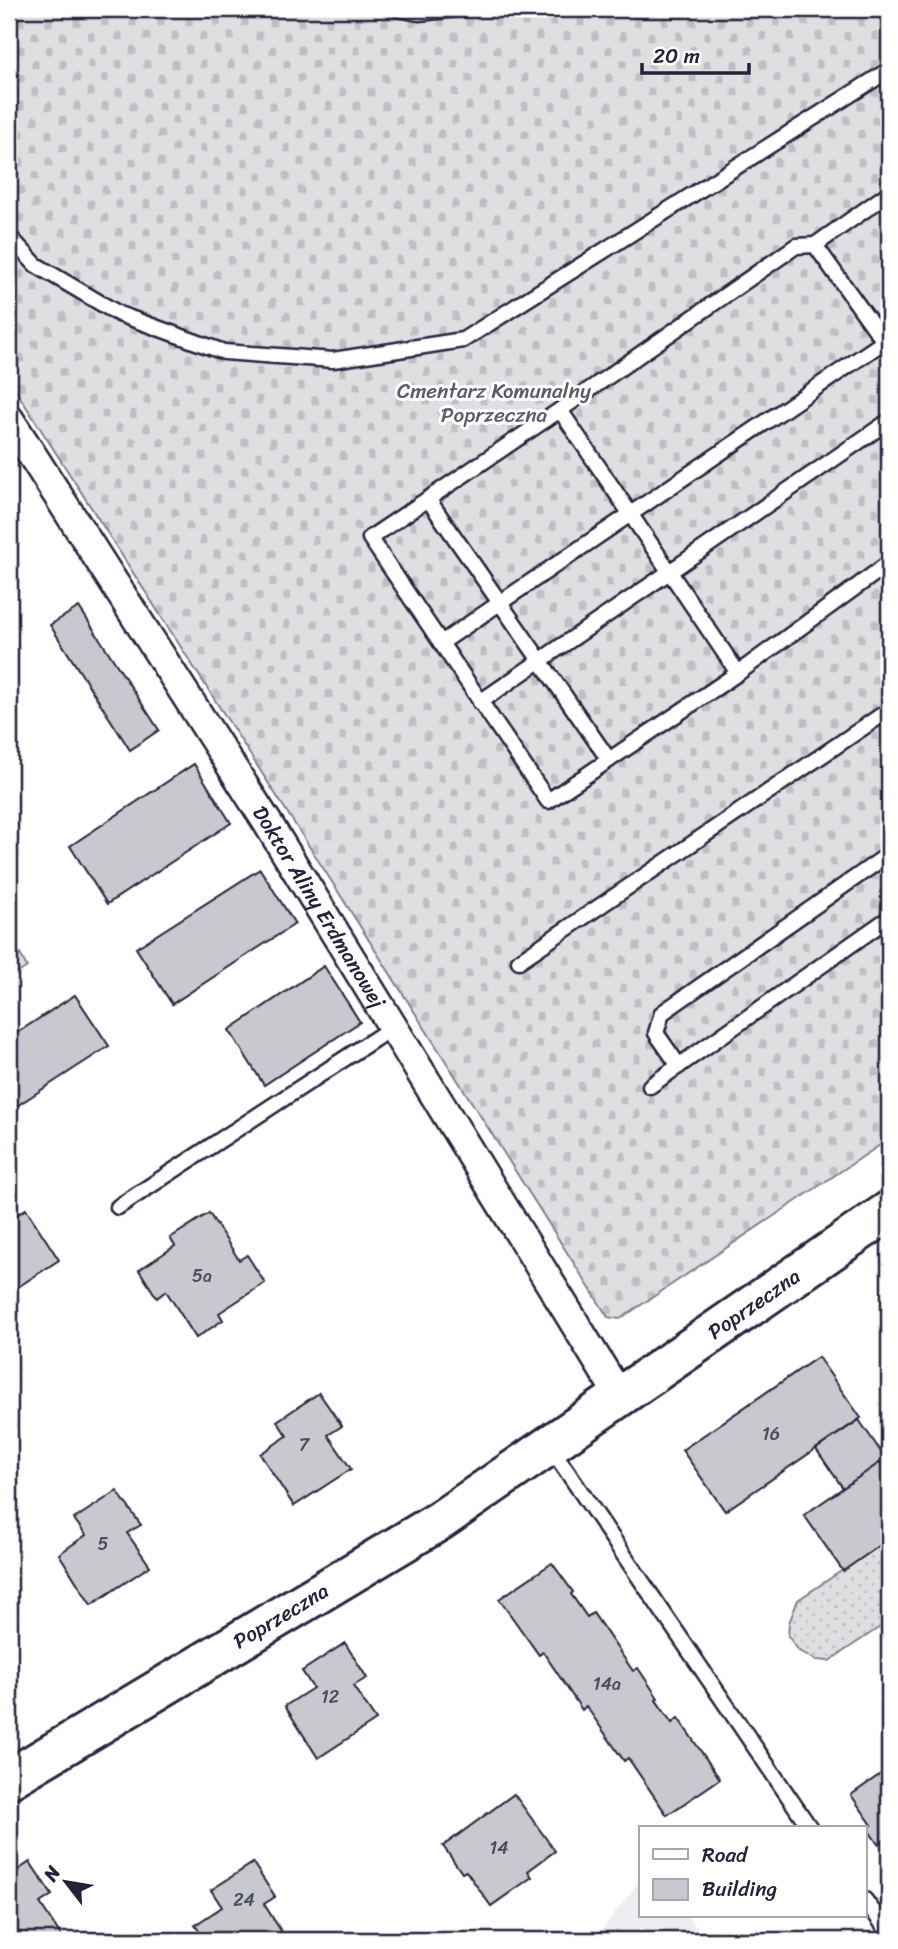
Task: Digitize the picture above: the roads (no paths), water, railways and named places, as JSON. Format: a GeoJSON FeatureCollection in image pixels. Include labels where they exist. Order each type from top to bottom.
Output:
{"type":"FeatureCollection","features":[{"type":"Feature","properties":{"kind":"street","name":"Doktor Aliny Erdmanowej"},"geometry":{"type":"LineString","coordinates":[[9,419],[267,822],[620,1398]]}},
{"type":"Feature","properties":{"kind":"street","name":"Poprzeczna"},"geometry":{"type":"LineString","coordinates":[[9,1779],[441,1520],[889,1212]]}},
{"type":"Feature","properties":{"kind":"lane"},"geometry":{"type":"LineString","coordinates":[[398,9],[419,13],[458,9]]}},
{"type":"Feature","properties":{"kind":"lane"},"geometry":{"type":"LineString","coordinates":[[9,236],[36,265],[119,314],[224,352],[333,360],[463,340],[889,70]]}},
{"type":"Feature","properties":{"kind":"lane"},"geometry":{"type":"LineString","coordinates":[[889,193],[815,245],[796,246],[370,538],[548,801],[738,673],[889,563]]}},
{"type":"Feature","properties":{"kind":"lane"},"geometry":{"type":"LineString","coordinates":[[441,643],[888,343],[815,245]]}},
{"type":"Feature","properties":{"kind":"lane"},"geometry":{"type":"LineString","coordinates":[[9,261],[23,252]]}},
{"type":"Feature","properties":{"kind":"lane"},"geometry":{"type":"LineString","coordinates":[[560,410],[738,673]]}},
{"type":"Feature","properties":{"kind":"lane"},"geometry":{"type":"LineString","coordinates":[[481,702],[889,421]]}},
{"type":"Feature","properties":{"kind":"lane"},"geometry":{"type":"LineString","coordinates":[[428,499],[608,760]]}},
{"type":"Feature","properties":{"kind":"lane"},"geometry":{"type":"LineString","coordinates":[[519,961],[889,710]]}},
{"type":"Feature","properties":{"kind":"lane"},"geometry":{"type":"LineString","coordinates":[[679,1066],[656,1033],[662,1013],[889,854]]}},
{"type":"Feature","properties":{"kind":"lane"},"geometry":{"type":"LineString","coordinates":[[650,1086],[889,918]]}},
{"type":"Feature","properties":{"kind":"lane"},"geometry":{"type":"LineString","coordinates":[[118,1207],[393,1027]]}},
{"type":"Feature","properties":{"kind":"lane"},"geometry":{"type":"LineString","coordinates":[[548,1445],[809,1826]]}},
{"type":"Feature","properties":{"kind":"lane"},"geometry":{"type":"LineString","coordinates":[[866,1901],[889,1933]]}},
{"type":"Feature","properties":{"kind":"park label","name":"Cmentarz Komunalny Poprzeczna"},"geometry":{"type":"Point","coordinates":[494,403]}}]}
